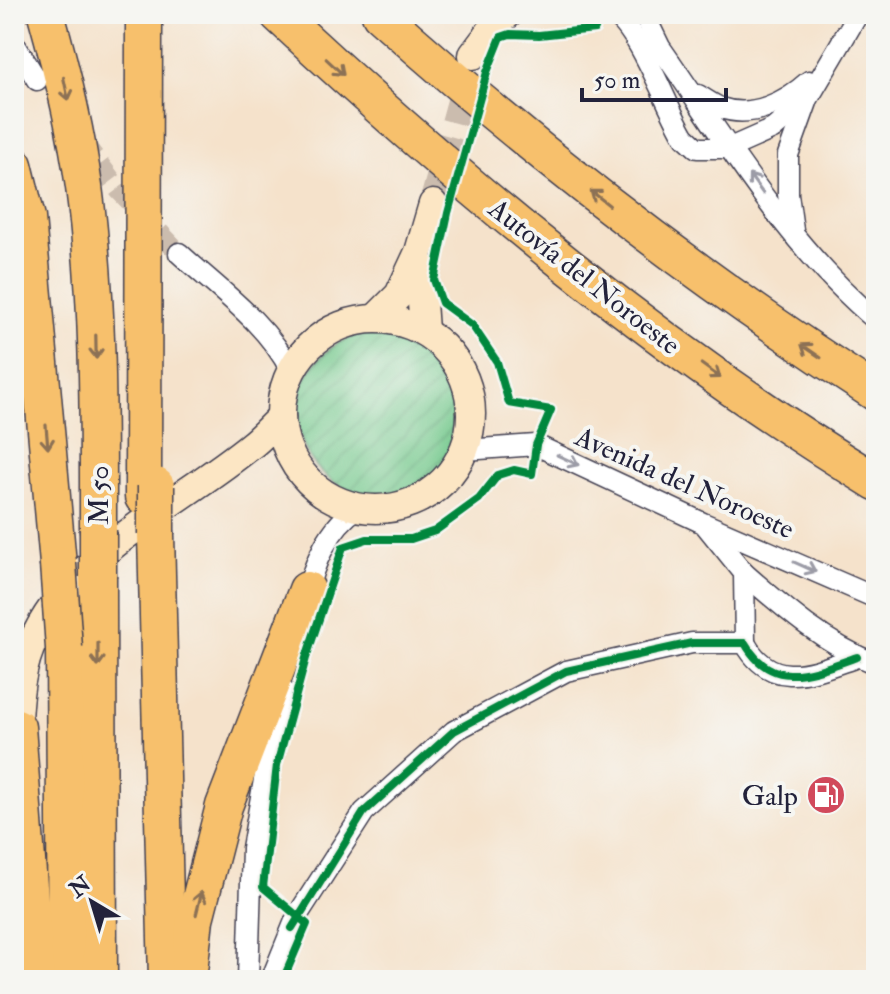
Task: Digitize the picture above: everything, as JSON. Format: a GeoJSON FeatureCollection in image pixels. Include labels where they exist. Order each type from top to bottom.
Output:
{"type":"FeatureCollection","features":[{"type":"Feature","properties":{"kind":"highway","name":"M 50"},"geometry":{"type":"LineString","coordinates":[[46,14],[66,86],[84,188],[95,320],[99,980]]}},
{"type":"Feature","properties":{"kind":"highway"},"geometry":{"type":"LineString","coordinates":[[144,14],[150,492]]}},
{"type":"Feature","properties":{"kind":"highway"},"geometry":{"type":"LineString","coordinates":[[144,980],[157,35],[153,14]]}},
{"type":"Feature","properties":{"kind":"highway","name":"Autovía del Noroeste"},"geometry":{"type":"LineString","coordinates":[[278,14],[387,116],[505,216],[626,311],[809,441],[876,482]]}},
{"type":"Feature","properties":{"kind":"highway"},"geometry":{"type":"LineString","coordinates":[[380,14],[548,158],[655,241],[876,393]]}},
{"type":"Feature","properties":{"kind":"highway"},"geometry":{"type":"LineString","coordinates":[[14,165],[27,218],[64,648],[66,980]]}},
{"type":"Feature","properties":{"kind":"highway"},"geometry":{"type":"LineString","coordinates":[[149,538],[167,980]]}},
{"type":"Feature","properties":{"kind":"highway"},"geometry":{"type":"LineString","coordinates":[[188,980],[195,919],[224,806],[307,590]]}},
{"type":"Feature","properties":{"kind":"highway"},"geometry":{"type":"LineString","coordinates":[[17,727],[36,980]]}},
{"type":"Feature","properties":{"kind":"street"},"geometry":{"type":"LineString","coordinates":[[479,14],[473,55],[497,23],[508,14]]}},
{"type":"Feature","properties":{"kind":"street"},"geometry":{"type":"LineString","coordinates":[[612,14],[618,16],[634,37],[685,137],[697,148],[730,148],[773,129],[808,99]]}},
{"type":"Feature","properties":{"kind":"street"},"geometry":{"type":"LineString","coordinates":[[644,14],[660,47],[794,234],[876,320]]}},
{"type":"Feature","properties":{"kind":"street"},"geometry":{"type":"LineString","coordinates":[[794,234],[788,194],[788,155],[808,99],[858,14]]}},
{"type":"Feature","properties":{"kind":"street"},"geometry":{"type":"LineString","coordinates":[[14,43],[37,80]]}},
{"type":"Feature","properties":{"kind":"street"},"geometry":{"type":"LineString","coordinates":[[690,90],[721,108],[754,112],[795,94],[827,65]]}},
{"type":"Feature","properties":{"kind":"street"},"geometry":{"type":"LineString","coordinates":[[376,318],[399,295],[419,252],[433,204]]}},
{"type":"Feature","properties":{"kind":"street"},"geometry":{"type":"LineString","coordinates":[[419,252],[419,295],[424,330]]}},
{"type":"Feature","properties":{"kind":"street"},"geometry":{"type":"LineString","coordinates":[[179,253],[265,332],[282,353],[291,371]]}},
{"type":"Feature","properties":{"kind":"street"},"geometry":{"type":"LineString","coordinates":[[376,318],[401,321],[424,330],[446,347],[462,369],[471,396],[472,423],[465,450],[447,478],[421,498],[391,508],[358,508],[324,494],[298,469],[283,435],[283,393],[291,371],[306,350],[326,332],[350,322],[376,318]]}},
{"type":"Feature","properties":{"kind":"street"},"geometry":{"type":"LineString","coordinates":[[14,841],[21,682],[30,648],[45,620],[63,594],[94,562],[170,502],[252,445],[281,417]]}},
{"type":"Feature","properties":{"kind":"street","name":"Avenida del Noroeste"},"geometry":{"type":"LineString","coordinates":[[465,450],[536,445],[703,523],[876,598]]}},
{"type":"Feature","properties":{"kind":"street"},"geometry":{"type":"LineString","coordinates":[[248,980],[252,848],[269,752],[307,590],[326,541],[343,518],[358,508]]}},
{"type":"Feature","properties":{"kind":"street"},"geometry":{"type":"LineString","coordinates":[[703,523],[744,573],[800,622],[867,660]]}},
{"type":"Feature","properties":{"kind":"street"},"geometry":{"type":"LineString","coordinates":[[744,573],[745,643],[753,658],[768,669],[793,676],[867,660]]}},
{"type":"Feature","properties":{"kind":"street"},"geometry":{"type":"LineString","coordinates":[[271,980],[297,916],[364,812],[454,731],[566,671],[692,643],[745,643]]}},
{"type":"Feature","properties":{"kind":"green space"},"geometry":{"type":"Polygon","coordinates":[[[379,332],[410,339],[437,356],[454,383],[461,414],[454,445],[437,472],[410,489],[379,496],[348,489],[321,472],[304,445],[297,414],[304,383],[321,356],[348,339],[379,332]]]}},
{"type":"Feature","properties":{"kind":"tunnel"},"geometry":{"type":"LineString","coordinates":[[433,204],[469,72]]}},
{"type":"Feature","properties":{"kind":"tunnel"},"geometry":{"type":"LineString","coordinates":[[82,141],[119,190],[179,253]]}},
{"type":"Feature","properties":{"kind":"cycle path"},"geometry":{"type":"LineString","coordinates":[[283,980],[307,924],[263,887],[277,765],[306,658],[343,547],[367,539],[411,539],[435,531],[479,499],[498,475],[514,470],[532,474],[536,445],[551,410],[509,403],[497,362],[472,325],[442,303],[434,280],[448,213],[487,72],[501,37],[595,29],[602,14]]}},
{"type":"Feature","properties":{"kind":"cycle path"},"geometry":{"type":"LineString","coordinates":[[292,928],[364,812],[454,731],[566,671],[692,643],[745,643],[756,659],[782,673],[810,672],[857,657]]}},
{"type":"Feature","properties":{"kind":"place","name":"Galp"},"geometry":{"type":"Point","coordinates":[826,795]}}]}
